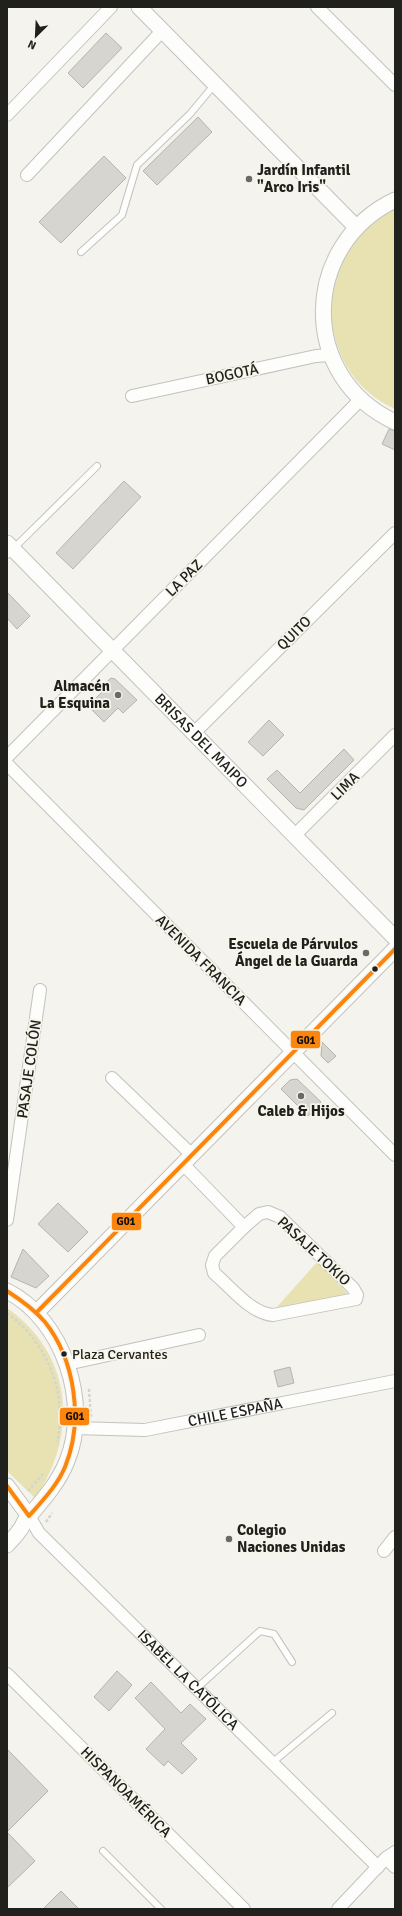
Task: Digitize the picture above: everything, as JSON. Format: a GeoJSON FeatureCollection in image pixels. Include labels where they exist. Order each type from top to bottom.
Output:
{"type":"FeatureCollection","features":[{"type":"Feature","properties":{"kind":"street"},"geometry":{"type":"LineString","coordinates":[[7,115],[111,7]]}},
{"type":"Feature","properties":{"kind":"street"},"geometry":{"type":"LineString","coordinates":[[139,7],[356,227]]}},
{"type":"Feature","properties":{"kind":"street"},"geometry":{"type":"LineString","coordinates":[[317,7],[395,85]]}},
{"type":"Feature","properties":{"kind":"street"},"geometry":{"type":"LineString","coordinates":[[27,175],[162,30]]}},
{"type":"Feature","properties":{"kind":"street"},"geometry":{"type":"LineString","coordinates":[[395,200],[373,212],[356,227],[338,251],[329,272],[324,295],[324,325],[331,355],[345,381],[361,399],[376,412],[395,422]]}},
{"type":"Feature","properties":{"kind":"street","name":"BOGOTÁ"},"geometry":{"type":"LineString","coordinates":[[132,396],[316,356],[331,355]]}},
{"type":"Feature","properties":{"kind":"street","name":"LA PAZ"},"geometry":{"type":"LineString","coordinates":[[7,757],[361,399]]}},
{"type":"Feature","properties":{"kind":"street","name":"QUITO"},"geometry":{"type":"LineString","coordinates":[[194,733],[395,533]]}},
{"type":"Feature","properties":{"kind":"street","name":"BRISAS DEL MAIPO"},"geometry":{"type":"LineString","coordinates":[[9,549],[112,650],[395,938]]}},
{"type":"Feature","properties":{"kind":"street","name":"LIMA"},"geometry":{"type":"LineString","coordinates":[[294,836],[395,735]]}},
{"type":"Feature","properties":{"kind":"street","name":"AVENIDA FRANCIA"},"geometry":{"type":"LineString","coordinates":[[7,764],[395,1155]]}},
{"type":"Feature","properties":{"kind":"street"},"geometry":{"type":"LineString","coordinates":[[37,1312],[395,949]]}},
{"type":"Feature","properties":{"kind":"street","name":"PASAJE COLÓN"},"geometry":{"type":"LineString","coordinates":[[7,1220],[40,990]]}},
{"type":"Feature","properties":{"kind":"street"},"geometry":{"type":"LineString","coordinates":[[112,1078],[187,1160],[244,1226]]}},
{"type":"Feature","properties":{"kind":"street","name":"PASAJE TOKIO"},"geometry":{"type":"LineString","coordinates":[[268,1212],[280,1217],[353,1288],[356,1299],[273,1314],[264,1314],[252,1307],[214,1272],[212,1264],[216,1256],[244,1226],[259,1214],[268,1212]]}},
{"type":"Feature","properties":{"kind":"street"},"geometry":{"type":"LineString","coordinates":[[7,1291],[37,1312],[50,1328],[67,1364],[72,1383],[75,1405],[75,1428],[68,1459],[60,1477],[48,1494],[26,1519],[20,1531],[7,1545]]}},
{"type":"Feature","properties":{"kind":"street"},"geometry":{"type":"LineString","coordinates":[[67,1364],[199,1335]]}},
{"type":"Feature","properties":{"kind":"street","name":"CHILE ESPAÑA"},"geometry":{"type":"LineString","coordinates":[[75,1428],[145,1430],[395,1381]]}},
{"type":"Feature","properties":{"kind":"street","name":"ISABEL LA CATÓLICA"},"geometry":{"type":"LineString","coordinates":[[7,1486],[18,1499],[26,1519],[39,1533],[273,1762],[395,1867]]}},
{"type":"Feature","properties":{"kind":"street"},"geometry":{"type":"LineString","coordinates":[[7,1527],[26,1519]]}},
{"type":"Feature","properties":{"kind":"street"},"geometry":{"type":"LineString","coordinates":[[384,1551],[395,1537]]}},
{"type":"Feature","properties":{"kind":"street","name":"HISPANOAMÉRICA"},"geometry":{"type":"LineString","coordinates":[[7,1674],[244,1909]]}},
{"type":"Feature","properties":{"kind":"street"},"geometry":{"type":"LineString","coordinates":[[338,1909],[386,1859]]}},
{"type":"Feature","properties":{"kind":"lane"},"geometry":{"type":"LineString","coordinates":[[81,252],[122,215],[137,166],[190,114],[215,84]]}},
{"type":"Feature","properties":{"kind":"lane"},"geometry":{"type":"LineString","coordinates":[[9,549],[97,466]]}},
{"type":"Feature","properties":{"kind":"lane"},"geometry":{"type":"LineString","coordinates":[[197,1688],[260,1631],[274,1634],[292,1662]]}},
{"type":"Feature","properties":{"kind":"lane"},"geometry":{"type":"LineString","coordinates":[[273,1762],[332,1713]]}},
{"type":"Feature","properties":{"kind":"lane"},"geometry":{"type":"LineString","coordinates":[[103,1851],[161,1909]]}},
{"type":"Feature","properties":{"kind":"path"},"geometry":{"type":"LineString","coordinates":[[7,1313],[31,1335],[50,1366],[56,1386],[60,1408],[60,1422],[56,1443]]}},
{"type":"Feature","properties":{"kind":"path"},"geometry":{"type":"LineString","coordinates":[[18,1499],[36,1483],[46,1468]]}},
{"type":"Feature","properties":{"kind":"shaded area"},"geometry":{"type":"Polygon","coordinates":[[[395,205],[395,409],[376,398],[361,385],[349,370],[340,353],[334,334],[331,314],[335,273],[338,265],[346,254],[356,235],[395,205]]]}},
{"type":"Feature","properties":{"kind":"shaded area"},"geometry":{"type":"Polygon","coordinates":[[[317,1262],[348,1294],[276,1308],[317,1262]]]}},
{"type":"Feature","properties":{"kind":"shaded area"},"geometry":{"type":"Polygon","coordinates":[[[7,1308],[29,1327],[45,1348],[56,1372],[62,1397],[63,1422],[58,1448],[49,1474],[35,1498],[7,1471],[7,1308]]]}},
{"type":"Feature","properties":{"kind":"building"},"geometry":{"type":"Polygon","coordinates":[[[106,33],[122,48],[83,88],[68,73],[106,33]]]}},
{"type":"Feature","properties":{"kind":"building"},"geometry":{"type":"Polygon","coordinates":[[[198,117],[212,132],[157,185],[143,171],[198,117]]]}},
{"type":"Feature","properties":{"kind":"building"},"geometry":{"type":"Polygon","coordinates":[[[104,156],[126,178],[61,243],[39,222],[104,156]]]}},
{"type":"Feature","properties":{"kind":"building"},"geometry":{"type":"Polygon","coordinates":[[[389,429],[395,431],[395,450],[382,444],[389,429]]]}},
{"type":"Feature","properties":{"kind":"building"},"geometry":{"type":"Polygon","coordinates":[[[124,481],[141,497],[73,569],[56,553],[124,481]]]}},
{"type":"Feature","properties":{"kind":"building"},"geometry":{"type":"Polygon","coordinates":[[[7,592],[30,616],[17,629],[7,618],[7,592]]]}},
{"type":"Feature","properties":{"kind":"building"},"geometry":{"type":"Polygon","coordinates":[[[111,678],[115,679],[137,700],[123,713],[118,708],[104,722],[88,706],[102,692],[99,689],[111,678]]]}},
{"type":"Feature","properties":{"kind":"building"},"geometry":{"type":"Polygon","coordinates":[[[269,720],[284,735],[263,756],[248,742],[269,720]]]}},
{"type":"Feature","properties":{"kind":"building"},"geometry":{"type":"Polygon","coordinates":[[[344,749],[354,760],[304,810],[296,808],[267,779],[277,770],[300,793],[344,749]]]}},
{"type":"Feature","properties":{"kind":"building"},"geometry":{"type":"Polygon","coordinates":[[[322,1042],[336,1056],[328,1063],[321,1056],[322,1042]]]}},
{"type":"Feature","properties":{"kind":"building","name":"Caleb & Hijos"},"geometry":{"type":"Polygon","coordinates":[[[297,1079],[321,1102],[308,1116],[281,1089],[290,1080],[297,1079]]]}},
{"type":"Feature","properties":{"kind":"building"},"geometry":{"type":"Polygon","coordinates":[[[58,1203],[88,1232],[68,1252],[38,1224],[58,1203]]]}},
{"type":"Feature","properties":{"kind":"building"},"geometry":{"type":"Polygon","coordinates":[[[23,1249],[49,1276],[36,1288],[11,1277],[23,1249]]]}},
{"type":"Feature","properties":{"kind":"building"},"geometry":{"type":"Polygon","coordinates":[[[290,1367],[294,1383],[278,1387],[274,1371],[290,1367]]]}},
{"type":"Feature","properties":{"kind":"building"},"geometry":{"type":"Polygon","coordinates":[[[117,1671],[132,1685],[109,1711],[94,1697],[117,1671]]]}},
{"type":"Feature","properties":{"kind":"building"},"geometry":{"type":"Polygon","coordinates":[[[151,1682],[181,1713],[190,1704],[206,1719],[181,1743],[197,1759],[182,1774],[168,1761],[164,1766],[146,1749],[165,1729],[135,1698],[151,1682]]]}},
{"type":"Feature","properties":{"kind":"building"},"geometry":{"type":"Polygon","coordinates":[[[7,1749],[48,1791],[7,1832],[7,1749]]]}},
{"type":"Feature","properties":{"kind":"building"},"geometry":{"type":"Polygon","coordinates":[[[7,1832],[35,1861],[7,1888],[7,1832]]]}},
{"type":"Feature","properties":{"kind":"building"},"geometry":{"type":"Polygon","coordinates":[[[61,1891],[79,1909],[43,1909],[61,1891]]]}},
{"type":"Feature","properties":{"kind":"transit line","name":"G01"},"geometry":{"type":"LineString","coordinates":[[37,1312],[395,949]]}},
{"type":"Feature","properties":{"kind":"transit line","name":"G01"},"geometry":{"type":"LineString","coordinates":[[7,1291],[36,1313],[45,1322],[55,1337],[70,1372],[75,1411],[71,1449],[62,1474],[54,1487],[29,1516],[7,1486]]}},
{"type":"Feature","properties":{"kind":"place","name":"Jardín Infantil \"Arco Iris\""},"geometry":{"type":"Point","coordinates":[249,179]}},
{"type":"Feature","properties":{"kind":"place","name":"Almacén La Esquina"},"geometry":{"type":"Point","coordinates":[118,695]}},
{"type":"Feature","properties":{"kind":"place","name":"Escuela de Párvulos Ángel de la Guarda"},"geometry":{"type":"Point","coordinates":[366,953]}},
{"type":"Feature","properties":{"kind":"place","name":"Caleb & Hijos"},"geometry":{"type":"Point","coordinates":[301,1096]}},
{"type":"Feature","properties":{"kind":"place","name":"Plaza Cervantes"},"geometry":{"type":"Point","coordinates":[64,1354]}},
{"type":"Feature","properties":{"kind":"place","name":"Colegio Naciones Unidas"},"geometry":{"type":"Point","coordinates":[229,1539]}}]}
